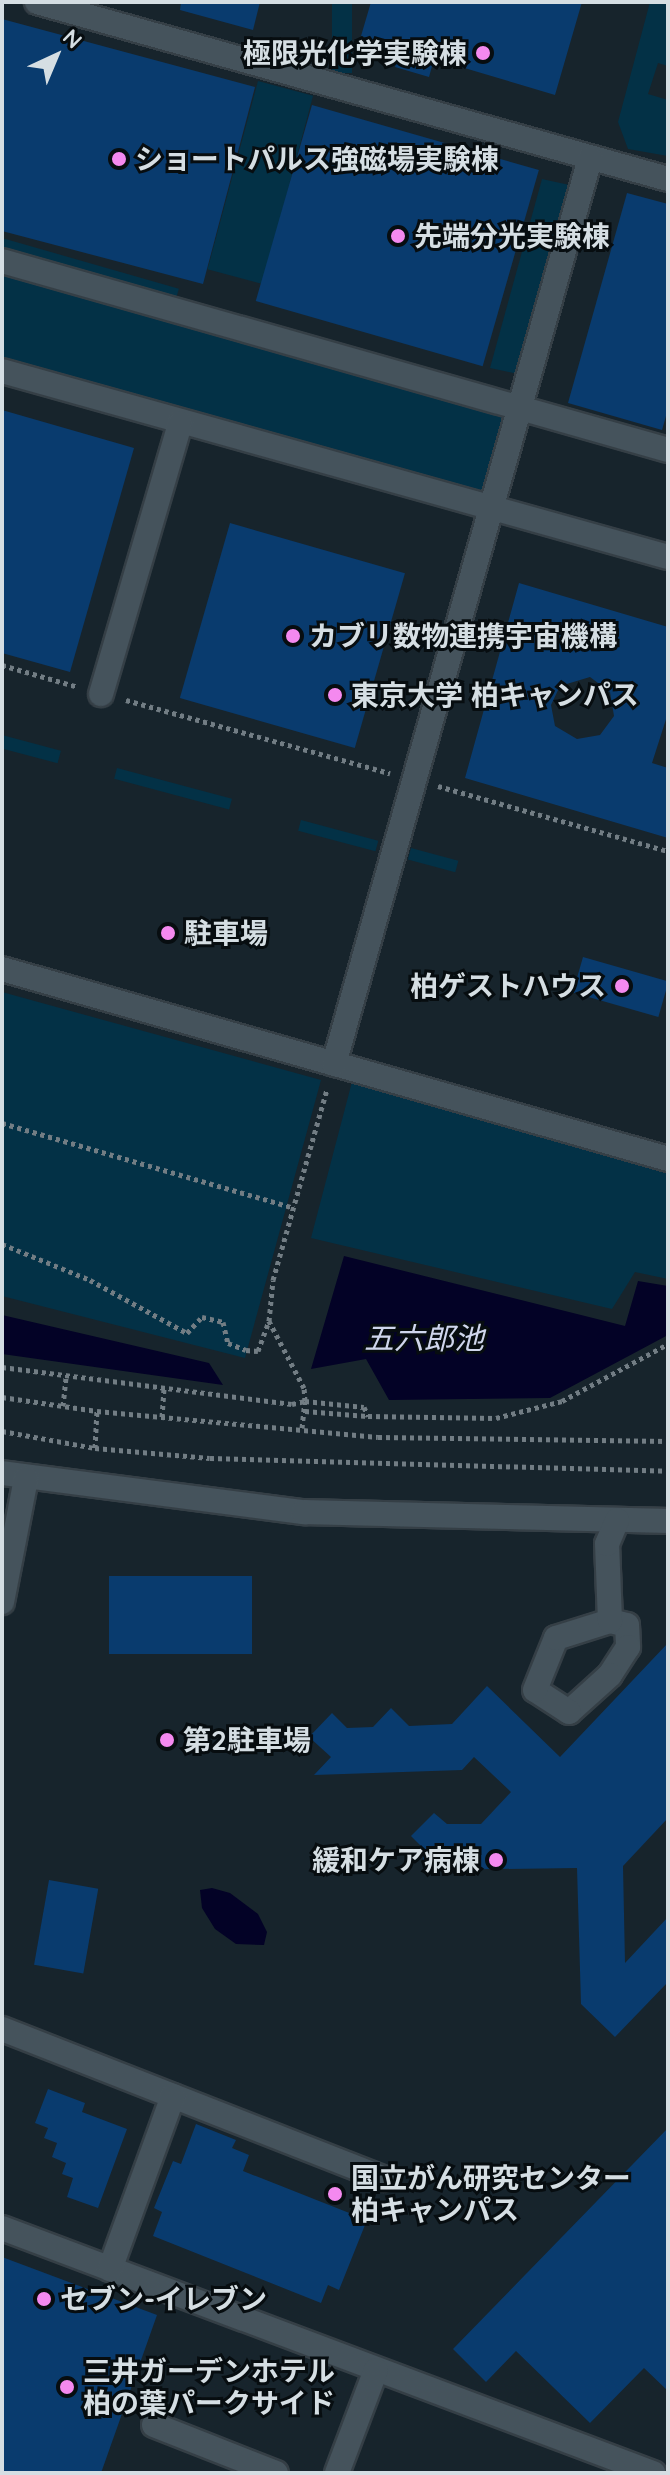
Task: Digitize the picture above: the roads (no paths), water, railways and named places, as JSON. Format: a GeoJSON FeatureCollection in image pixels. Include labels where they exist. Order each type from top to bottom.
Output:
{"type":"FeatureCollection","features":[{"type":"Feature","properties":{"kind":"street"},"geometry":{"type":"LineString","coordinates":[[37,2],[668,179]]}},
{"type":"Feature","properties":{"kind":"street"},"geometry":{"type":"LineString","coordinates":[[334,1064],[417,780],[517,409],[590,159]]}},
{"type":"Feature","properties":{"kind":"street"},"geometry":{"type":"LineString","coordinates":[[2,261],[668,450]]}},
{"type":"Feature","properties":{"kind":"street"},"geometry":{"type":"LineString","coordinates":[[2,371],[668,557]]}},
{"type":"Feature","properties":{"kind":"street"},"geometry":{"type":"LineString","coordinates":[[101,694],[180,423]]}},
{"type":"Feature","properties":{"kind":"street"},"geometry":{"type":"LineString","coordinates":[[2,969],[668,1159]]}},
{"type":"Feature","properties":{"kind":"street"},"geometry":{"type":"LineString","coordinates":[[2,1602],[14,1476],[304,1512],[668,1521]]}},
{"type":"Feature","properties":{"kind":"street"},"geometry":{"type":"LineString","coordinates":[[610,1621],[607,1544],[617,1520]]}},
{"type":"Feature","properties":{"kind":"street"},"geometry":{"type":"LineString","coordinates":[[2,2029],[384,2179]]}},
{"type":"Feature","properties":{"kind":"street"},"geometry":{"type":"LineString","coordinates":[[110,2269],[173,2096]]}},
{"type":"Feature","properties":{"kind":"street"},"geometry":{"type":"LineString","coordinates":[[2,2228],[641,2471]]}},
{"type":"Feature","properties":{"kind":"street"},"geometry":{"type":"LineString","coordinates":[[337,2473],[376,2370]]}},
{"type":"Feature","properties":{"kind":"street"},"geometry":{"type":"LineString","coordinates":[[154,2425],[276,2473]]}},
{"type":"Feature","properties":{"kind":"water","name":"五六郎池"},"geometry":{"type":"Polygon","coordinates":[[[344,1256],[625,1326],[638,1281],[668,1286],[668,1335],[550,1398],[389,1400],[366,1359],[311,1369],[344,1256]]]}},
{"type":"Feature","properties":{"kind":"water"},"geometry":{"type":"Polygon","coordinates":[[[2,1315],[209,1363],[223,1385],[2,1354],[2,1315]]]}},
{"type":"Feature","properties":{"kind":"water"},"geometry":{"type":"Polygon","coordinates":[[[212,1888],[230,1893],[258,1914],[267,1932],[264,1945],[236,1944],[215,1929],[202,1908],[200,1890],[212,1888]]]}},
{"type":"Feature","properties":{"kind":"place","name":"極限光化学実験棟"},"geometry":{"type":"Point","coordinates":[483,53]}},
{"type":"Feature","properties":{"kind":"place","name":"ショートパルス強磁場実験棟"},"geometry":{"type":"Point","coordinates":[119,159]}},
{"type":"Feature","properties":{"kind":"place","name":"先端分光実験棟"},"geometry":{"type":"Point","coordinates":[398,236]}},
{"type":"Feature","properties":{"kind":"place","name":"カブリ数物連携宇宙機構"},"geometry":{"type":"Point","coordinates":[293,636]}},
{"type":"Feature","properties":{"kind":"place","name":"東京大学 柏キャンパス"},"geometry":{"type":"Point","coordinates":[335,695]}},
{"type":"Feature","properties":{"kind":"place","name":"駐車場"},"geometry":{"type":"Point","coordinates":[168,933]}},
{"type":"Feature","properties":{"kind":"place","name":"柏ゲストハウス"},"geometry":{"type":"Point","coordinates":[622,986]}},
{"type":"Feature","properties":{"kind":"place","name":"第2駐車場"},"geometry":{"type":"Point","coordinates":[167,1740]}},
{"type":"Feature","properties":{"kind":"place","name":"緩和ケア病棟"},"geometry":{"type":"Point","coordinates":[496,1860]}},
{"type":"Feature","properties":{"kind":"place","name":"国立がん研究センター 柏キャンパス"},"geometry":{"type":"Point","coordinates":[335,2194]}},
{"type":"Feature","properties":{"kind":"place","name":"セブン-イレブン"},"geometry":{"type":"Point","coordinates":[44,2299]}},
{"type":"Feature","properties":{"kind":"place","name":"三井ガーデンホテル 柏の葉パークサイド"},"geometry":{"type":"Point","coordinates":[67,2387]}}]}
